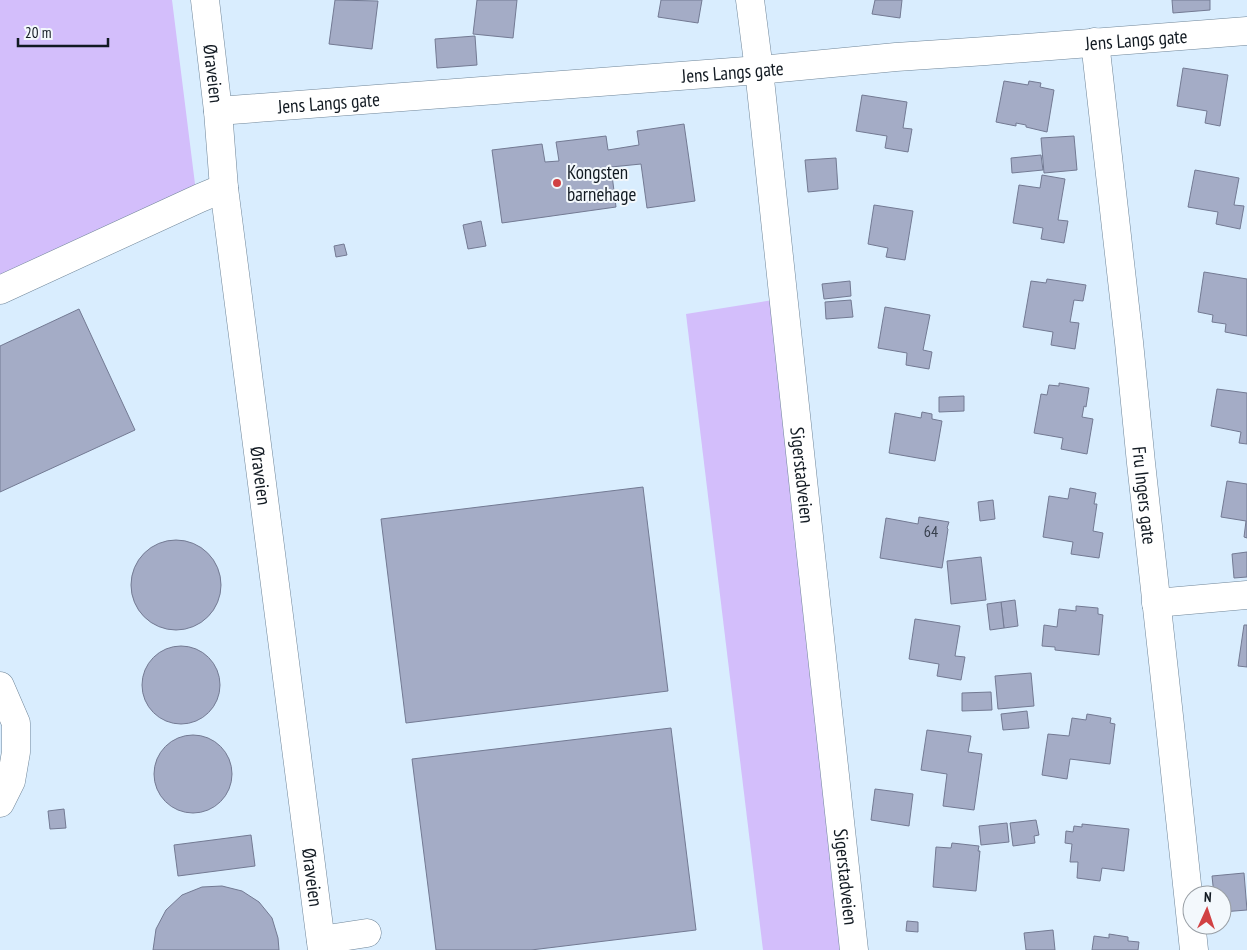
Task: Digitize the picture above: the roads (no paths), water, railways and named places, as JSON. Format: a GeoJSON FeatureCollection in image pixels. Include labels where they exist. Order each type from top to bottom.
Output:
{"type":"FeatureCollection","features":[{"type":"Feature","properties":{"kind":"street","name":"Øraveien"},"geometry":{"type":"LineString","coordinates":[[205,0],[218,111],[224,188],[322,945]]}},
{"type":"Feature","properties":{"kind":"street","name":"Sigerstadveien"},"geometry":{"type":"LineString","coordinates":[[750,0],[854,950]]}},
{"type":"Feature","properties":{"kind":"street","name":"Jens Langs gate"},"geometry":{"type":"LineString","coordinates":[[218,111],[759,70],[896,57],[986,52],[1247,30]]}},
{"type":"Feature","properties":{"kind":"street","name":"Fru Ingers gate"},"geometry":{"type":"LineString","coordinates":[[1095,42],[1194,950]]}},
{"type":"Feature","properties":{"kind":"street"},"geometry":{"type":"LineString","coordinates":[[0,290],[224,188]]}},
{"type":"Feature","properties":{"kind":"street"},"geometry":{"type":"LineString","coordinates":[[1156,603],[1247,595]]}},
{"type":"Feature","properties":{"kind":"street"},"geometry":{"type":"LineString","coordinates":[[0,686],[16,724],[16,752],[11,782],[0,803]]}},
{"type":"Feature","properties":{"kind":"street"},"geometry":{"type":"LineString","coordinates":[[322,945],[367,933]]}},
{"type":"Feature","properties":{"kind":"place","name":"Kongsten barnehage"},"geometry":{"type":"Point","coordinates":[557,183]}}]}
